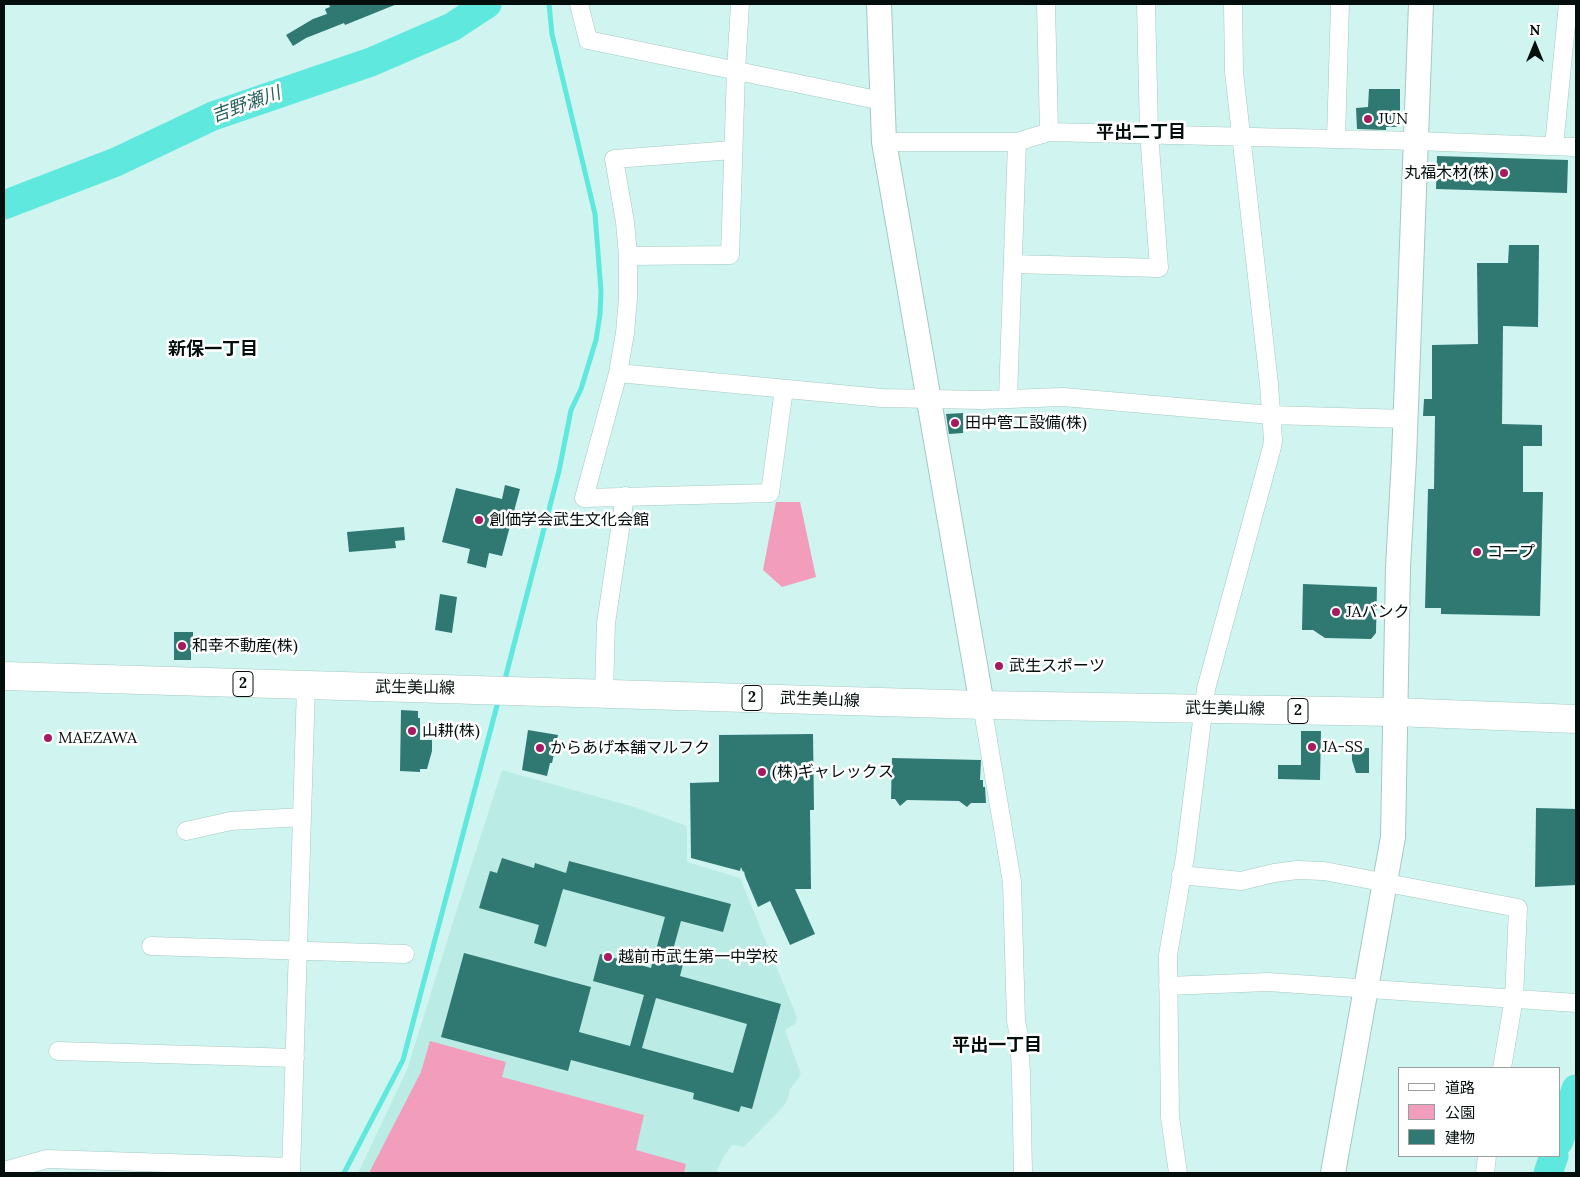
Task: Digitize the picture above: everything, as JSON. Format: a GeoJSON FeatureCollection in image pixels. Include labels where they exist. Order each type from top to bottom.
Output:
{"type":"FeatureCollection","features":[{"type":"Feature","properties":{"kind":"main road","name":"武生美山線"},"geometry":{"type":"LineString","coordinates":[[4,676],[982,705],[1394,712],[1576,719]]}},
{"type":"Feature","properties":{"kind":"street"},"geometry":{"type":"LineString","coordinates":[[579,4],[588,40],[882,101]]}},
{"type":"Feature","properties":{"kind":"street"},"geometry":{"type":"LineString","coordinates":[[628,256],[730,255],[740,4]]}},
{"type":"Feature","properties":{"kind":"street"},"geometry":{"type":"LineString","coordinates":[[879,4],[884,142],[1012,882],[1016,1021],[1019,1036],[1021,1074],[1023,1173]]}},
{"type":"Feature","properties":{"kind":"street"},"geometry":{"type":"LineString","coordinates":[[1046,4],[1049,132]]}},
{"type":"Feature","properties":{"kind":"street"},"geometry":{"type":"LineString","coordinates":[[1013,264],[1159,268],[1149,133],[1146,4]]}},
{"type":"Feature","properties":{"kind":"street"},"geometry":{"type":"LineString","coordinates":[[1178,1173],[1170,1116],[1168,955],[1185,857],[1206,689],[1272,447],[1271,415],[1233,53],[1233,4]]}},
{"type":"Feature","properties":{"kind":"street"},"geometry":{"type":"LineString","coordinates":[[1336,139],[1340,4]]}},
{"type":"Feature","properties":{"kind":"street"},"geometry":{"type":"LineString","coordinates":[[1333,1173],[1393,837],[1398,567],[1406,420],[1420,4]]}},
{"type":"Feature","properties":{"kind":"street"},"geometry":{"type":"LineString","coordinates":[[1554,146],[1568,4]]}},
{"type":"Feature","properties":{"kind":"street"},"geometry":{"type":"LineString","coordinates":[[884,142],[1017,142],[1049,132],[1149,133],[1576,147]]}},
{"type":"Feature","properties":{"kind":"street"},"geometry":{"type":"LineString","coordinates":[[1008,398],[1017,142]]}},
{"type":"Feature","properties":{"kind":"street"},"geometry":{"type":"LineString","coordinates":[[733,150],[614,159],[626,222],[628,298],[625,333],[618,373],[584,498],[770,493],[784,388]]}},
{"type":"Feature","properties":{"kind":"street"},"geometry":{"type":"LineString","coordinates":[[618,373],[882,398],[981,400],[1063,397],[1271,415],[1406,420]]}},
{"type":"Feature","properties":{"kind":"street"},"geometry":{"type":"LineString","coordinates":[[604,694],[606,623],[625,496]]}},
{"type":"Feature","properties":{"kind":"street"},"geometry":{"type":"LineString","coordinates":[[4,1171],[50,1166],[291,1170],[306,686]]}},
{"type":"Feature","properties":{"kind":"street"},"geometry":{"type":"LineString","coordinates":[[186,831],[231,821],[302,817]]}},
{"type":"Feature","properties":{"kind":"street"},"geometry":{"type":"LineString","coordinates":[[1181,874],[1241,881],[1297,870],[1324,871],[1518,908],[1514,998],[1502,1067]]}},
{"type":"Feature","properties":{"kind":"street"},"geometry":{"type":"LineString","coordinates":[[151,946],[405,954]]}},
{"type":"Feature","properties":{"kind":"street"},"geometry":{"type":"LineString","coordinates":[[1168,986],[1268,982],[1576,1003]]}},
{"type":"Feature","properties":{"kind":"street"},"geometry":{"type":"LineString","coordinates":[[58,1052],[295,1058]]}},
{"type":"Feature","properties":{"kind":"street"},"geometry":{"type":"LineString","coordinates":[[1485,1173],[1488,1157]]}},
{"type":"Feature","properties":{"kind":"shaded area","name":"越前市武生第一中学校"},"geometry":{"type":"Polygon","coordinates":[[[502,770],[634,807],[687,826],[687,862],[740,878],[797,1017],[796,1023],[785,1030],[801,1075],[790,1089],[788,1099],[783,1107],[744,1147],[732,1145],[716,1173],[358,1173],[407,1070],[502,770]]]}},
{"type":"Feature","properties":{"kind":"green space"},"geometry":{"type":"Polygon","coordinates":[[[776,502],[800,502],[816,577],[782,587],[763,570],[776,502]]]}},
{"type":"Feature","properties":{"kind":"green space"},"geometry":{"type":"Polygon","coordinates":[[[430,1041],[506,1062],[502,1077],[644,1115],[636,1150],[686,1164],[684,1173],[369,1173],[421,1072],[430,1041]]]}},
{"type":"Feature","properties":{"kind":"building"},"geometry":{"type":"Polygon","coordinates":[[[329,4],[397,4],[306,38],[293,46],[286,35],[313,19],[327,14],[325,9],[330,7],[329,4]]]}},
{"type":"Feature","properties":{"kind":"building"},"geometry":{"type":"Polygon","coordinates":[[[1369,89],[1400,89],[1400,111],[1398,111],[1397,127],[1386,127],[1386,130],[1357,129],[1356,108],[1368,107],[1369,89]]]}},
{"type":"Feature","properties":{"kind":"building"},"geometry":{"type":"Polygon","coordinates":[[[1437,156],[1568,160],[1567,193],[1436,189],[1437,156]]]}},
{"type":"Feature","properties":{"kind":"building"},"geometry":{"type":"Polygon","coordinates":[[[1509,245],[1539,245],[1538,327],[1503,326],[1502,424],[1542,425],[1542,446],[1523,446],[1523,492],[1543,492],[1540,616],[1441,614],[1441,608],[1425,608],[1428,489],[1434,489],[1435,416],[1423,416],[1424,399],[1432,399],[1432,345],[1478,344],[1477,263],[1508,263],[1509,245]]]}},
{"type":"Feature","properties":{"kind":"building"},"geometry":{"type":"Polygon","coordinates":[[[963,413],[963,433],[949,434],[946,414],[963,413]]]}},
{"type":"Feature","properties":{"kind":"building"},"geometry":{"type":"Polygon","coordinates":[[[505,485],[520,489],[502,556],[489,553],[486,568],[467,563],[470,549],[442,542],[456,488],[502,499],[505,485]]]}},
{"type":"Feature","properties":{"kind":"building"},"geometry":{"type":"Polygon","coordinates":[[[404,527],[405,540],[395,541],[396,548],[349,552],[347,532],[404,527]]]}},
{"type":"Feature","properties":{"kind":"building"},"geometry":{"type":"Polygon","coordinates":[[[1303,584],[1377,587],[1376,633],[1371,639],[1325,638],[1313,630],[1302,630],[1303,584]]]}},
{"type":"Feature","properties":{"kind":"building"},"geometry":{"type":"Polygon","coordinates":[[[440,594],[457,597],[452,633],[435,630],[440,594]]]}},
{"type":"Feature","properties":{"kind":"building"},"geometry":{"type":"Polygon","coordinates":[[[174,632],[193,632],[191,660],[174,660],[174,632]]]}},
{"type":"Feature","properties":{"kind":"building"},"geometry":{"type":"Polygon","coordinates":[[[401,710],[418,711],[418,718],[420,718],[420,740],[432,740],[432,751],[427,769],[420,769],[420,772],[400,771],[401,710]]]}},
{"type":"Feature","properties":{"kind":"building"},"geometry":{"type":"Polygon","coordinates":[[[528,730],[558,735],[547,776],[522,770],[528,730]]]}},
{"type":"Feature","properties":{"kind":"building"},"geometry":{"type":"Polygon","coordinates":[[[1301,731],[1321,731],[1320,780],[1278,779],[1278,765],[1301,765],[1301,731]]]}},
{"type":"Feature","properties":{"kind":"building"},"geometry":{"type":"Polygon","coordinates":[[[813,734],[814,810],[810,810],[811,889],[795,889],[815,934],[790,945],[770,901],[758,907],[741,867],[740,871],[691,858],[690,783],[719,782],[719,735],[813,734]]]}},
{"type":"Feature","properties":{"kind":"building"},"geometry":{"type":"Polygon","coordinates":[[[1352,741],[1364,741],[1364,748],[1369,748],[1369,773],[1356,773],[1352,760],[1352,741]]]}},
{"type":"Feature","properties":{"kind":"building"},"geometry":{"type":"Polygon","coordinates":[[[892,758],[981,760],[980,780],[983,780],[983,787],[985,787],[986,803],[971,803],[967,807],[959,801],[907,800],[900,806],[895,799],[891,799],[892,758]]]}},
{"type":"Feature","properties":{"kind":"building"},"geometry":{"type":"Polygon","coordinates":[[[1536,808],[1576,809],[1576,885],[1535,887],[1536,808]]]}},
{"type":"Feature","properties":{"kind":"building","name":"越前市武生第一中学校"},"geometry":{"type":"Polygon","coordinates":[[[502,858],[534,868],[535,863],[566,873],[569,861],[731,904],[723,932],[681,921],[671,957],[684,960],[680,976],[781,1004],[752,1109],[741,1106],[739,1112],[693,1099],[694,1093],[571,1060],[568,1071],[441,1037],[464,953],[591,987],[579,1032],[630,1046],[644,995],[593,981],[600,954],[651,968],[665,917],[563,889],[546,947],[534,943],[539,925],[479,908],[490,871],[497,873],[502,858]],[[656,998],[642,1048],[733,1073],[747,1024],[656,998]]]}},
{"type":"Feature","properties":{"kind":"waterway","name":"吉野瀬川"},"geometry":{"type":"LineString","coordinates":[[4,205],[116,162],[213,116],[371,62],[452,27],[487,4]]}},
{"type":"Feature","properties":{"kind":"waterway"},"geometry":{"type":"LineString","coordinates":[[504,683],[559,471],[571,410],[581,389],[596,340],[600,314],[601,291],[595,214],[552,34],[549,4]]}},
{"type":"Feature","properties":{"kind":"waterway"},"geometry":{"type":"LineString","coordinates":[[344,1173],[403,1060],[499,698]]}},
{"type":"Feature","properties":{"kind":"waterway"},"geometry":{"type":"LineString","coordinates":[[1560,1138],[1576,1089]]}},
{"type":"Feature","properties":{"kind":"waterway"},"geometry":{"type":"LineString","coordinates":[[1548,1173],[1554,1157]]}},
{"type":"Feature","properties":{"kind":"place","name":"JUN"},"geometry":{"type":"Point","coordinates":[1368,119]}},
{"type":"Feature","properties":{"kind":"place","name":"丸福木材(株)"},"geometry":{"type":"Point","coordinates":[1504,173]}},
{"type":"Feature","properties":{"kind":"place","name":"田中管工設備(株)"},"geometry":{"type":"Point","coordinates":[955,423]}},
{"type":"Feature","properties":{"kind":"place","name":"創価学会武生文化会館"},"geometry":{"type":"Point","coordinates":[479,520]}},
{"type":"Feature","properties":{"kind":"place","name":"コープ"},"geometry":{"type":"Point","coordinates":[1477,552]}},
{"type":"Feature","properties":{"kind":"place","name":"JAバンク"},"geometry":{"type":"Point","coordinates":[1336,612]}},
{"type":"Feature","properties":{"kind":"place","name":"和幸不動産(株)"},"geometry":{"type":"Point","coordinates":[182,646]}},
{"type":"Feature","properties":{"kind":"place","name":"武生スポーツ"},"geometry":{"type":"Point","coordinates":[999,666]}},
{"type":"Feature","properties":{"kind":"place","name":"山耕(株)"},"geometry":{"type":"Point","coordinates":[412,731]}},
{"type":"Feature","properties":{"kind":"place","name":"MAEZAWA"},"geometry":{"type":"Point","coordinates":[48,738]}},
{"type":"Feature","properties":{"kind":"place","name":"JA-SS"},"geometry":{"type":"Point","coordinates":[1312,747]}},
{"type":"Feature","properties":{"kind":"place","name":"からあげ本舗マルフク"},"geometry":{"type":"Point","coordinates":[540,748]}},
{"type":"Feature","properties":{"kind":"place","name":"(株)ギャレックス"},"geometry":{"type":"Point","coordinates":[762,772]}},
{"type":"Feature","properties":{"kind":"place","name":"越前市武生第一中学校"},"geometry":{"type":"Point","coordinates":[608,957]}},
{"type":"Feature","properties":{"kind":"district","name":"平出二丁目"},"geometry":{"type":"Point","coordinates":[1141,133]}},
{"type":"Feature","properties":{"kind":"district","name":"新保一丁目"},"geometry":{"type":"Point","coordinates":[213,350]}},
{"type":"Feature","properties":{"kind":"district","name":"平出一丁目"},"geometry":{"type":"Point","coordinates":[997,1046]}}]}
